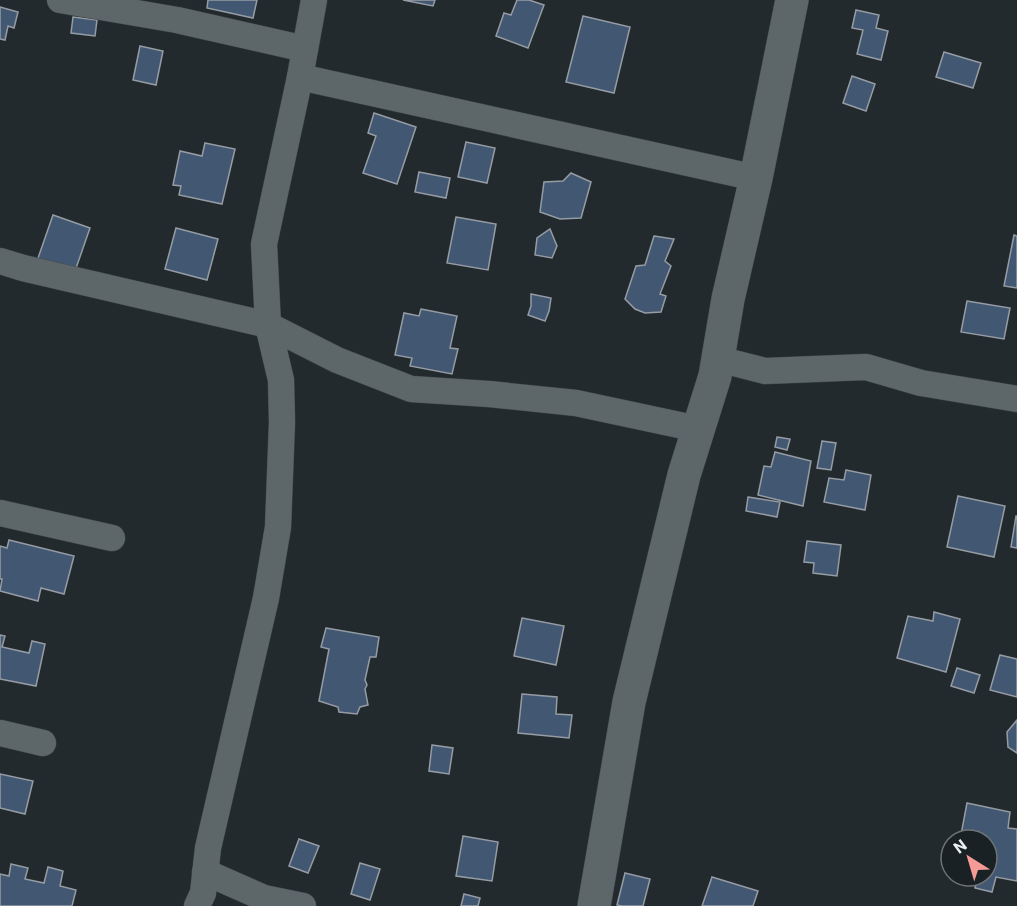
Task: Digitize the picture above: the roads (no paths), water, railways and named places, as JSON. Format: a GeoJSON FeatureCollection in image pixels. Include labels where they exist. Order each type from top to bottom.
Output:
{"type":"FeatureCollection","features":[{"type":"Feature","properties":{"kind":"street"},"geometry":{"type":"LineString","coordinates":[[60,0],[177,20],[305,49]]}},
{"type":"Feature","properties":{"kind":"street"},"geometry":{"type":"LineString","coordinates":[[197,906],[203,893],[208,848],[266,598],[278,526],[282,422],[281,380],[268,325],[264,244],[314,0]]}},
{"type":"Feature","properties":{"kind":"street"},"geometry":{"type":"LineString","coordinates":[[594,906],[629,702],[684,475],[715,376],[728,299],[756,178],[792,0]]}},
{"type":"Feature","properties":{"kind":"street"},"geometry":{"type":"LineString","coordinates":[[300,77],[756,178]]}},
{"type":"Feature","properties":{"kind":"street"},"geometry":{"type":"LineString","coordinates":[[0,261],[268,325],[337,360],[411,389],[576,403],[698,429]]}},
{"type":"Feature","properties":{"kind":"street"},"geometry":{"type":"LineString","coordinates":[[718,359],[765,371],[866,367],[921,383],[1017,399]]}},
{"type":"Feature","properties":{"kind":"street"},"geometry":{"type":"LineString","coordinates":[[0,513],[112,538]]}},
{"type":"Feature","properties":{"kind":"street"},"geometry":{"type":"LineString","coordinates":[[0,733],[43,743]]}},
{"type":"Feature","properties":{"kind":"street"},"geometry":{"type":"LineString","coordinates":[[205,872],[264,898],[303,906]]}}]}
